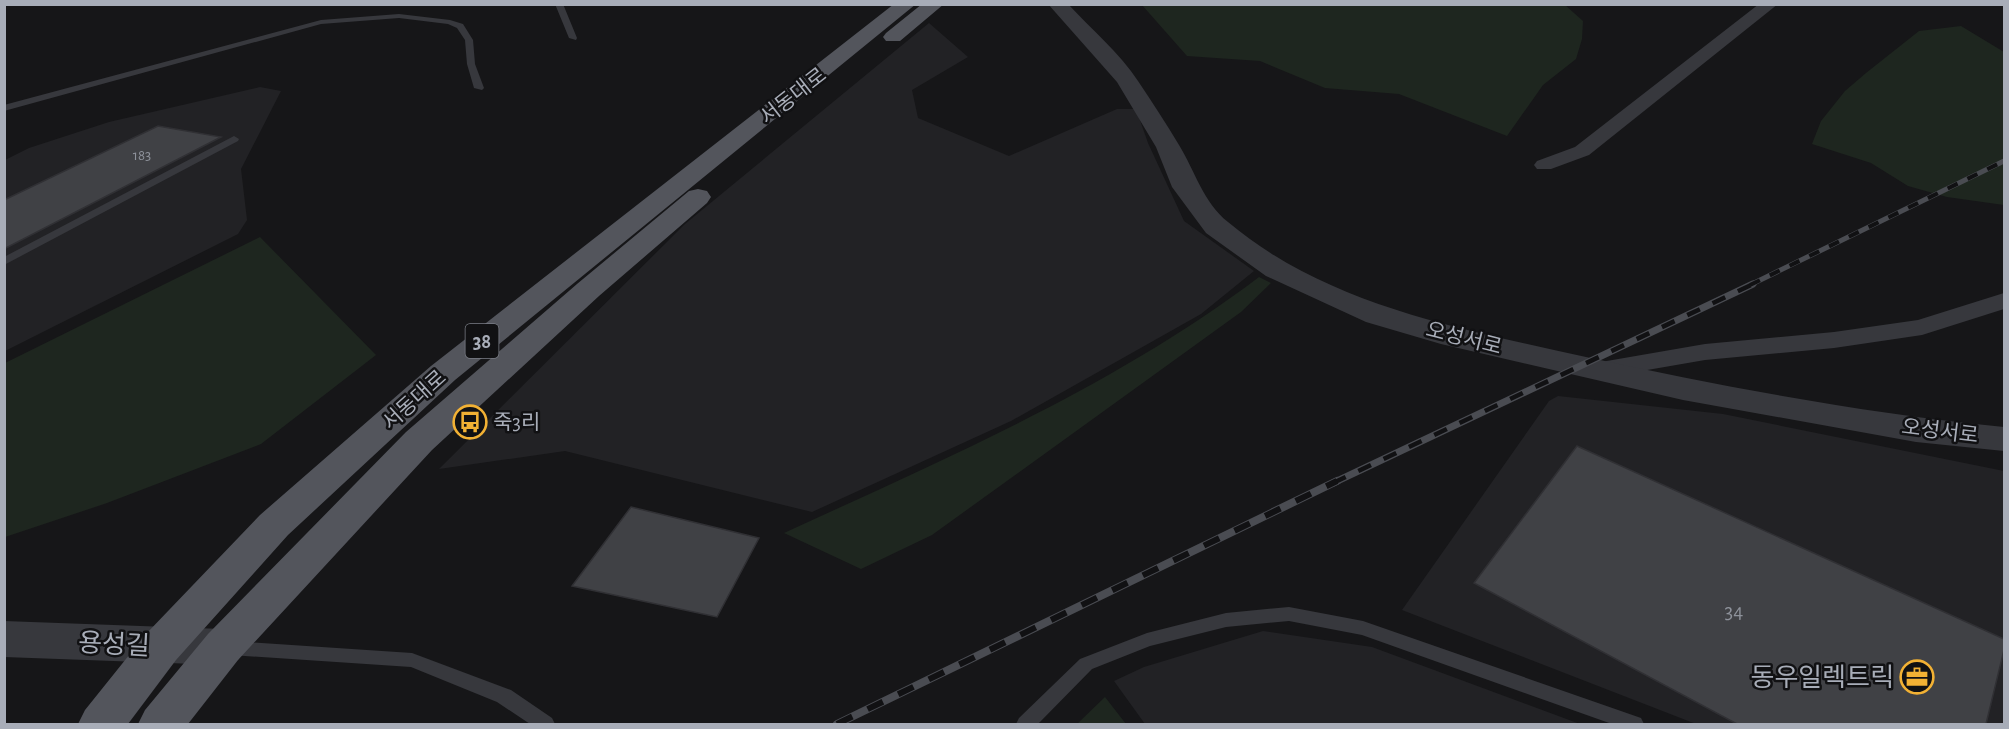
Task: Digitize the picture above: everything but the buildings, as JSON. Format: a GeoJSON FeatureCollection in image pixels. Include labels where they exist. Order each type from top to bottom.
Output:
{"type":"FeatureCollection","features":[{"type":"Feature","properties":{"kind":"main road","name":"서동대로"},"geometry":{"type":"LineString","coordinates":[[161,724],[224,647],[419,441],[588,290],[826,90],[935,5]]}},
{"type":"Feature","properties":{"kind":"main road","name":"서동대로"},"geometry":{"type":"LineString","coordinates":[[101,724],[161,647],[274,525],[443,373],[898,8]]}},
{"type":"Feature","properties":{"kind":"street"},"geometry":{"type":"LineString","coordinates":[[1544,165],[1582,151],[1770,4]]}},
{"type":"Feature","properties":{"kind":"street","name":"오성서로"},"geometry":{"type":"LineString","coordinates":[[1063,5],[1126,79],[1168,147],[1185,187],[1216,227],[1276,270],[1377,315],[1441,334],[1683,390],[1904,428],[2004,439]]}},
{"type":"Feature","properties":{"kind":"street"},"geometry":{"type":"LineString","coordinates":[[1601,370],[1704,352],[1834,340],[1922,327],[2004,301]]}},
{"type":"Feature","properties":{"kind":"street","name":"용성길"},"geometry":{"type":"LineString","coordinates":[[4,639],[161,647],[224,647]]}},
{"type":"Feature","properties":{"kind":"lane"},"geometry":{"type":"LineString","coordinates":[[559,4],[573,38]]}},
{"type":"Feature","properties":{"kind":"lane"},"geometry":{"type":"LineString","coordinates":[[4,108],[321,22],[387,16],[428,18],[459,26],[468,40],[471,64],[479,88]]}},
{"type":"Feature","properties":{"kind":"lane"},"geometry":{"type":"LineString","coordinates":[[4,262],[234,139]]}},
{"type":"Feature","properties":{"kind":"lane"},"geometry":{"type":"LineString","coordinates":[[1026,724],[1086,664],[1147,640],[1226,620],[1289,614],[1364,628],[1634,724]]}},
{"type":"Feature","properties":{"kind":"lane"},"geometry":{"type":"LineString","coordinates":[[224,647],[412,660],[504,696],[545,724]]}},
{"type":"Feature","properties":{"kind":"shaded area"},"geometry":{"type":"Polygon","coordinates":[[[1142,5],[1565,5],[1583,21],[1582,39],[1576,59],[1543,85],[1507,136],[1399,94],[1325,88],[1260,61],[1187,56],[1142,5]]]}},
{"type":"Feature","properties":{"kind":"shaded area"},"geometry":{"type":"Polygon","coordinates":[[[929,23],[968,57],[912,90],[918,118],[1009,156],[1117,109],[1136,109],[1148,143],[1184,221],[1254,271],[1201,314],[1011,421],[812,512],[565,451],[439,469],[685,224],[929,23]]]}},
{"type":"Feature","properties":{"kind":"shaded area"},"geometry":{"type":"Polygon","coordinates":[[[1961,26],[2004,52],[2004,205],[1947,197],[1908,186],[1871,163],[1812,144],[1821,121],[1845,91],[1919,31],[1961,26]]]}},
{"type":"Feature","properties":{"kind":"shaded area"},"geometry":{"type":"Polygon","coordinates":[[[260,87],[281,91],[241,169],[247,220],[238,234],[5,351],[5,160],[29,148],[109,122],[260,87]]]}},
{"type":"Feature","properties":{"kind":"shaded area"},"geometry":{"type":"Polygon","coordinates":[[[260,237],[376,355],[261,444],[107,503],[5,537],[5,363],[260,237]]]}},
{"type":"Feature","properties":{"kind":"shaded area"},"geometry":{"type":"Polygon","coordinates":[[[1259,277],[1271,283],[1241,312],[932,535],[861,569],[784,533],[1029,418],[1147,352],[1204,316],[1259,277]]]}},
{"type":"Feature","properties":{"kind":"shaded area"},"geometry":{"type":"Polygon","coordinates":[[[1558,396],[1723,414],[2004,471],[2004,724],[1696,724],[1402,610],[1549,401],[1558,396]]]}},
{"type":"Feature","properties":{"kind":"shaded area"},"geometry":{"type":"Polygon","coordinates":[[[1263,631],[1372,647],[1580,724],[1145,724],[1114,681],[1144,667],[1263,631]]]}},
{"type":"Feature","properties":{"kind":"shaded area"},"geometry":{"type":"Polygon","coordinates":[[[1105,697],[1126,724],[1077,724],[1105,697]]]}},
{"type":"Feature","properties":{"kind":"railway"},"geometry":{"type":"LineString","coordinates":[[1750,285],[2004,161]]}},
{"type":"Feature","properties":{"kind":"railway"},"geometry":{"type":"LineString","coordinates":[[1333,483],[1753,284]]}},
{"type":"Feature","properties":{"kind":"railway"},"geometry":{"type":"LineString","coordinates":[[837,724],[1337,481]]}},
{"type":"Feature","properties":{"kind":"place","name":"죽3리"},"geometry":{"type":"Point","coordinates":[470,422]}},
{"type":"Feature","properties":{"kind":"place","name":"동우일렉트릭"},"geometry":{"type":"Point","coordinates":[1917,677]}}]}
